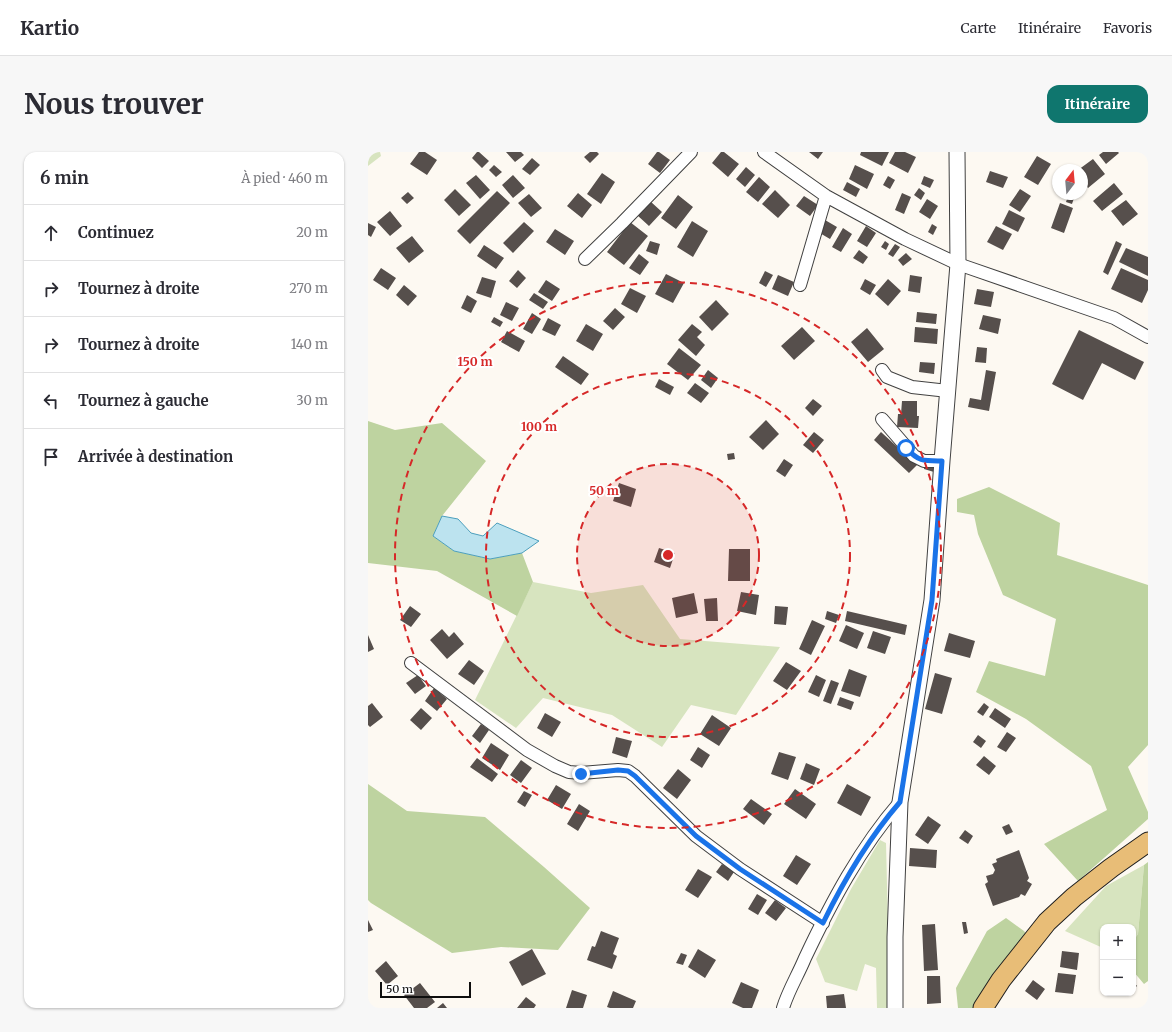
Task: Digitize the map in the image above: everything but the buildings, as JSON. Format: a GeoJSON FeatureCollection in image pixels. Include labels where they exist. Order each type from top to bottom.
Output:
{"type":"FeatureCollection","features":[{"type":"Feature","properties":{"kind":"main road"},"geometry":{"type":"LineString","coordinates":[[983,1008],[1001,980],[1047,922],[1074,897],[1111,868],[1148,842]]}},
{"type":"Feature","properties":{"kind":"street"},"geometry":{"type":"LineString","coordinates":[[585,259],[691,152]]}},
{"type":"Feature","properties":{"kind":"street"},"geometry":{"type":"LineString","coordinates":[[764,152],[826,196],[906,239],[958,264],[1114,318],[1148,337]]}},
{"type":"Feature","properties":{"kind":"street"},"geometry":{"type":"LineString","coordinates":[[895,1008],[895,937],[900,802],[932,600],[958,264],[957,152]]}},
{"type":"Feature","properties":{"kind":"street"},"geometry":{"type":"LineString","coordinates":[[800,285],[826,196]]}},
{"type":"Feature","properties":{"kind":"street"},"geometry":{"type":"LineString","coordinates":[[882,370],[887,377],[912,387],[948,391]]}},
{"type":"Feature","properties":{"kind":"street"},"geometry":{"type":"LineString","coordinates":[[882,419],[914,456],[924,461],[942,461]]}},
{"type":"Feature","properties":{"kind":"street"},"geometry":{"type":"LineString","coordinates":[[411,663],[527,750],[555,766],[569,772],[581,774],[618,770],[628,771],[635,776],[696,836],[740,869],[823,923]]}},
{"type":"Feature","properties":{"kind":"street"},"geometry":{"type":"LineString","coordinates":[[782,1008],[813,941],[842,885],[882,822],[900,802]]}},
{"type":"Feature","properties":{"kind":"green space"},"geometry":{"type":"Polygon","coordinates":[[[368,152],[380,152],[381,156],[368,166],[368,152]]]}},
{"type":"Feature","properties":{"kind":"green space"},"geometry":{"type":"Polygon","coordinates":[[[368,421],[395,430],[442,423],[486,461],[442,516],[433,536],[454,551],[490,559],[522,553],[533,582],[517,616],[437,571],[368,563],[368,421]]]}},
{"type":"Feature","properties":{"kind":"green space"},"geometry":{"type":"Polygon","coordinates":[[[989,487],[1060,523],[1057,555],[1148,585],[1148,745],[1128,767],[1148,812],[1148,819],[1078,881],[1044,844],[1107,810],[1091,766],[1026,719],[976,692],[989,661],[1045,676],[1056,619],[1003,595],[978,534],[974,515],[957,512],[957,499],[989,487]]]}},
{"type":"Feature","properties":{"kind":"green space"},"geometry":{"type":"Polygon","coordinates":[[[533,582],[591,593],[643,585],[680,639],[780,647],[736,715],[691,705],[662,747],[612,715],[543,698],[516,728],[475,700],[533,582]]]}},
{"type":"Feature","properties":{"kind":"green space"},"geometry":{"type":"Polygon","coordinates":[[[368,784],[407,811],[485,817],[590,908],[558,950],[501,947],[452,953],[368,900],[368,784]]]}},
{"type":"Feature","properties":{"kind":"green space"},"geometry":{"type":"Polygon","coordinates":[[[880,840],[886,843],[890,1008],[877,1008],[876,968],[865,964],[857,991],[825,982],[816,959],[851,889],[880,840]]]}},
{"type":"Feature","properties":{"kind":"green space"},"geometry":{"type":"Polygon","coordinates":[[[1148,862],[1148,981],[1144,984],[1136,975],[1136,937],[1138,934],[1144,865],[1148,862]]]}},
{"type":"Feature","properties":{"kind":"green space"},"geometry":{"type":"Polygon","coordinates":[[[1144,865],[1138,934],[1136,937],[1136,924],[1100,924],[1100,947],[1065,931],[1106,886],[1144,865]]]}},
{"type":"Feature","properties":{"kind":"green space"},"geometry":{"type":"Polygon","coordinates":[[[1006,918],[1024,931],[1028,936],[980,1008],[958,1008],[956,988],[987,931],[1006,918]]]}},
{"type":"Feature","properties":{"kind":"water"},"geometry":{"type":"Polygon","coordinates":[[[442,516],[458,519],[471,533],[483,536],[497,523],[539,541],[522,553],[490,559],[454,551],[433,536],[442,516]]]}},
{"type":"Feature","properties":{"kind":"route"},"geometry":{"type":"LineString","coordinates":[[581,774],[618,770],[628,771],[635,776],[696,836],[740,869],[823,923],[842,885],[882,822],[900,802],[932,600],[942,461],[924,461],[914,456],[906,448]]}}]}
